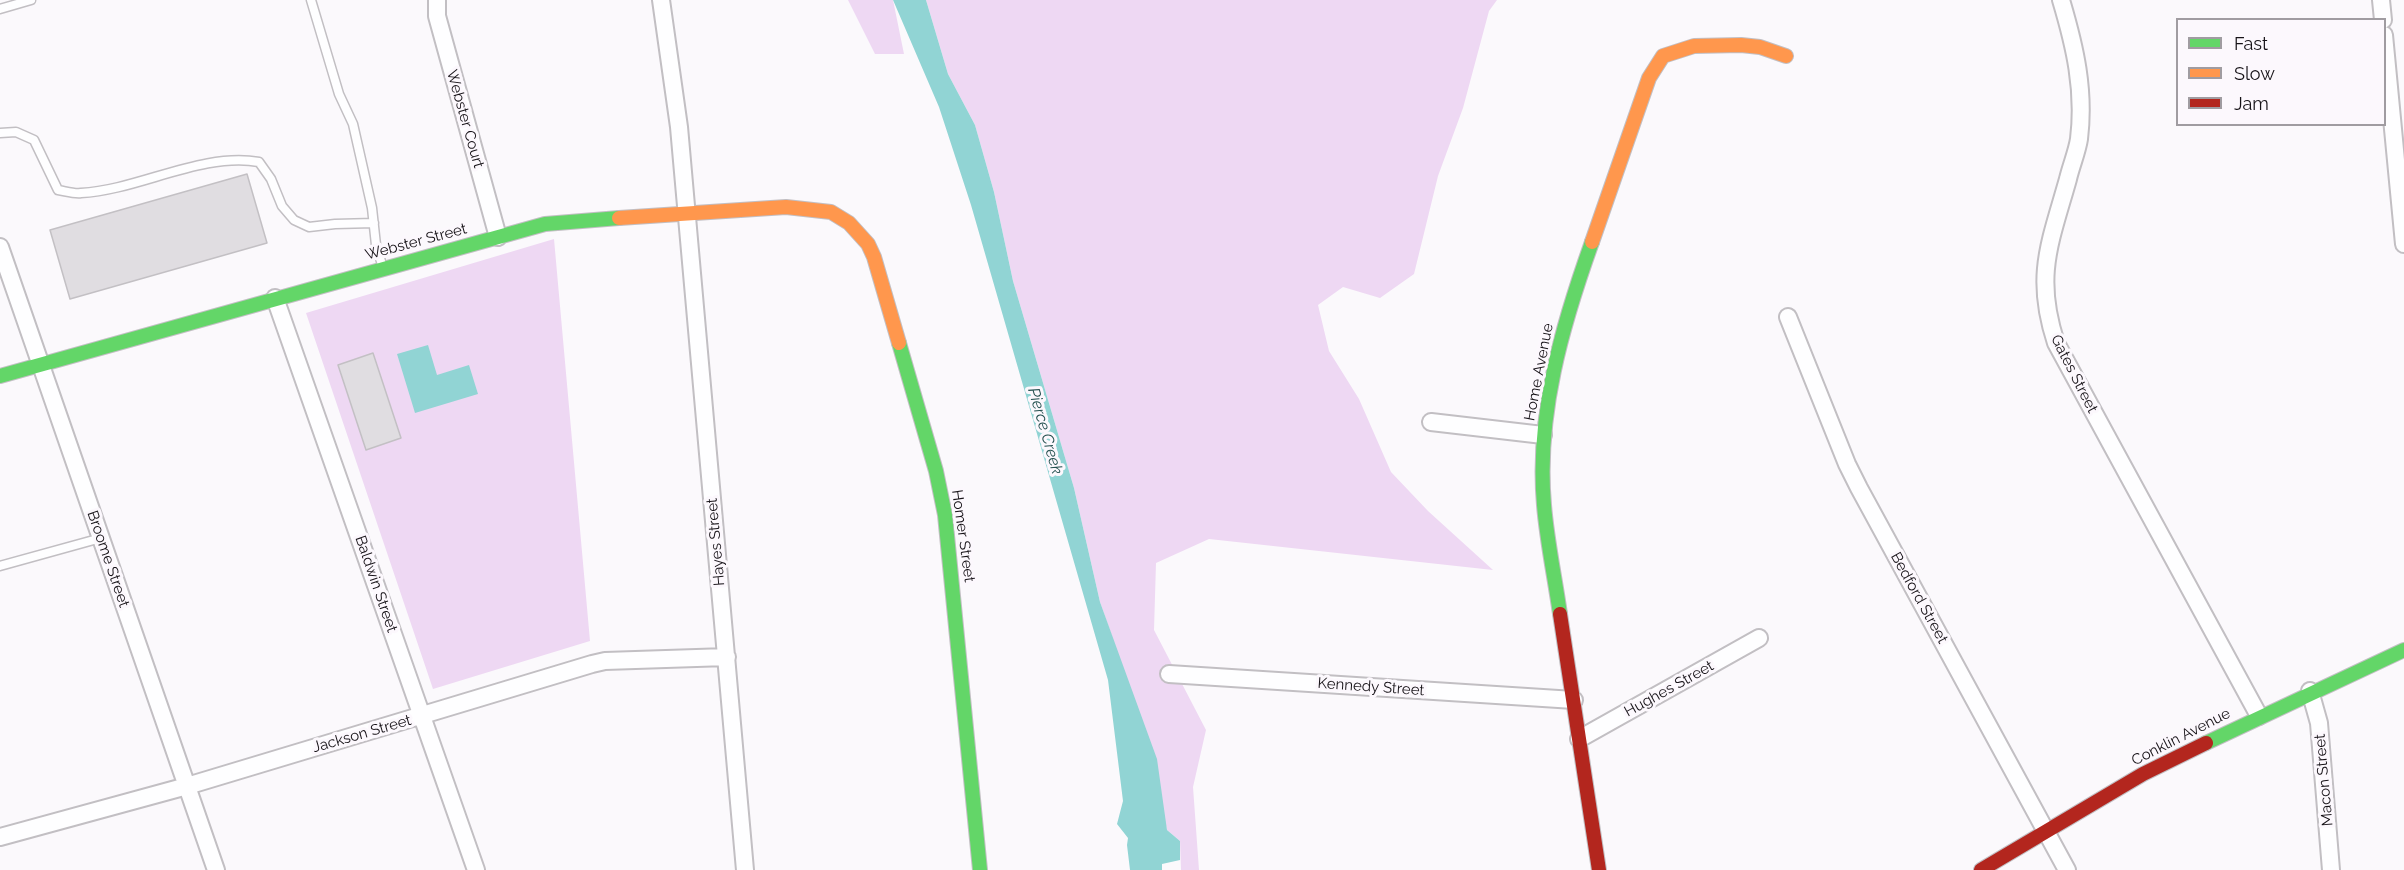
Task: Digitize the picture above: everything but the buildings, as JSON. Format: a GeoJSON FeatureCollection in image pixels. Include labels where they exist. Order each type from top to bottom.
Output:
{"type":"FeatureCollection","features":[{"type":"Feature","properties":{"kind":"street","name":"Webster Court"},"geometry":{"type":"LineString","coordinates":[[437,0],[437,16],[498,237]]}},
{"type":"Feature","properties":{"kind":"street"},"geometry":{"type":"LineString","coordinates":[[660,0],[679,127],[686,215]]}},
{"type":"Feature","properties":{"kind":"street","name":"Gates Street"},"geometry":{"type":"LineString","coordinates":[[2061,0],[2076,50],[2081,107],[2078,141],[2046,254],[2044,287],[2048,318],[2056,343],[2259,716]]}},
{"type":"Feature","properties":{"kind":"street"},"geometry":{"type":"LineString","coordinates":[[2381,0],[2383,18]]}},
{"type":"Feature","properties":{"kind":"street"},"geometry":{"type":"LineString","coordinates":[[2386,41],[2398,110],[2404,244]]}},
{"type":"Feature","properties":{"kind":"street","name":"Home Avenue"},"geometry":{"type":"LineString","coordinates":[[1599,870],[1544,506],[1543,435],[1551,378],[1572,295],[1650,78],[1663,56],[1694,46],[1740,45],[1760,47],[1786,56]]}},
{"type":"Feature","properties":{"kind":"street","name":"Webster Street"},"geometry":{"type":"LineString","coordinates":[[0,376],[545,224],[590,219],[686,215],[786,207],[831,212],[849,223]]}},
{"type":"Feature","properties":{"kind":"street","name":"Hayes Street"},"geometry":{"type":"LineString","coordinates":[[686,215],[745,870]]}},
{"type":"Feature","properties":{"kind":"street","name":"Homer Street"},"geometry":{"type":"LineString","coordinates":[[849,223],[868,244],[874,257],[936,471],[945,515],[980,870]]}},
{"type":"Feature","properties":{"kind":"street","name":"Broome Street"},"geometry":{"type":"LineString","coordinates":[[0,247],[216,870]]}},
{"type":"Feature","properties":{"kind":"street","name":"Baldwin Street"},"geometry":{"type":"LineString","coordinates":[[275,298],[476,870]]}},
{"type":"Feature","properties":{"kind":"street","name":"Bedford Street"},"geometry":{"type":"LineString","coordinates":[[1788,317],[1851,472],[2067,870]]}},
{"type":"Feature","properties":{"kind":"street"},"geometry":{"type":"LineString","coordinates":[[1431,423],[1543,435]]}},
{"type":"Feature","properties":{"kind":"street","name":"Hughes Street"},"geometry":{"type":"LineString","coordinates":[[1580,739],[1759,638]]}},
{"type":"Feature","properties":{"kind":"street","name":"Conklin Avenue"},"geometry":{"type":"LineString","coordinates":[[1981,870],[2143,774],[2310,691],[2404,650]]}},
{"type":"Feature","properties":{"kind":"street","name":"Jackson Street"},"geometry":{"type":"LineString","coordinates":[[0,837],[187,786],[605,661],[727,657]]}},
{"type":"Feature","properties":{"kind":"street","name":"Kennedy Street"},"geometry":{"type":"LineString","coordinates":[[1169,674],[1574,700]]}},
{"type":"Feature","properties":{"kind":"street","name":"Macon Street"},"geometry":{"type":"LineString","coordinates":[[2310,691],[2319,723],[2331,870]]}},
{"type":"Feature","properties":{"kind":"lane"},"geometry":{"type":"LineString","coordinates":[[0,9],[32,0]]}},
{"type":"Feature","properties":{"kind":"lane"},"geometry":{"type":"LineString","coordinates":[[311,0],[339,94],[353,124],[374,223],[376,245],[383,268]]}},
{"type":"Feature","properties":{"kind":"lane"},"geometry":{"type":"LineString","coordinates":[[0,133],[16,132],[34,140],[58,190],[79,194],[242,159],[259,162],[271,179],[282,206],[294,220],[309,227],[374,223]]}},
{"type":"Feature","properties":{"kind":"lane"},"geometry":{"type":"LineString","coordinates":[[0,566],[101,538]]}},
{"type":"Feature","properties":{"kind":"shaded area"},"geometry":{"type":"Polygon","coordinates":[[[848,0],[893,0],[904,54],[875,54],[848,0]]]}},
{"type":"Feature","properties":{"kind":"shaded area"},"geometry":{"type":"Polygon","coordinates":[[[926,0],[1497,0],[1489,11],[1463,108],[1438,176],[1414,274],[1380,298],[1343,287],[1318,305],[1329,351],[1359,399],[1391,472],[1428,511],[1493,570],[1209,539],[1156,563],[1154,630],[1206,730],[1193,787],[1199,870],[1181,870],[1180,841],[1167,830],[1123,668],[1100,602],[1074,488],[1013,281],[994,192],[975,125],[948,74],[926,0]]]}},
{"type":"Feature","properties":{"kind":"shaded area"},"geometry":{"type":"Polygon","coordinates":[[[554,239],[590,641],[433,689],[306,313],[554,239]]]}},
{"type":"Feature","properties":{"kind":"water","name":"Pierce Creek"},"geometry":{"type":"Polygon","coordinates":[[[893,0],[926,0],[948,74],[975,125],[994,192],[1013,281],[1074,488],[1100,602],[1157,759],[1167,830],[1180,841],[1180,860],[1162,864],[1162,870],[1130,870],[1128,838],[1117,824],[1123,801],[1108,680],[971,205],[939,107],[893,0]]]}},
{"type":"Feature","properties":{"kind":"water"},"geometry":{"type":"Polygon","coordinates":[[[428,345],[437,375],[469,365],[478,394],[415,413],[397,354],[428,345]]]}},
{"type":"Feature","properties":{"kind":"traffic: fast"},"geometry":{"type":"LineString","coordinates":[[0,376],[545,224],[619,218]]}},
{"type":"Feature","properties":{"kind":"traffic: fast"},"geometry":{"type":"LineString","coordinates":[[1560,614],[1544,505],[1544,438],[1548,404],[1562,338],[1592,242]]}},
{"type":"Feature","properties":{"kind":"traffic: fast"},"geometry":{"type":"LineString","coordinates":[[899,343],[936,471],[945,515],[980,870]]}},
{"type":"Feature","properties":{"kind":"traffic: fast"},"geometry":{"type":"LineString","coordinates":[[2206,743],[2404,650]]}},
{"type":"Feature","properties":{"kind":"traffic: slow"},"geometry":{"type":"LineString","coordinates":[[1592,242],[1649,78],[1663,56],[1694,46],[1741,45],[1760,47],[1786,56]]}},
{"type":"Feature","properties":{"kind":"traffic: slow"},"geometry":{"type":"LineString","coordinates":[[619,218],[786,207],[831,212],[849,223],[868,244],[874,257],[899,343]]}},
{"type":"Feature","properties":{"kind":"traffic: jam"},"geometry":{"type":"LineString","coordinates":[[1560,614],[1599,870]]}},
{"type":"Feature","properties":{"kind":"traffic: jam"},"geometry":{"type":"LineString","coordinates":[[1981,870],[2143,774],[2206,743]]}}]}
